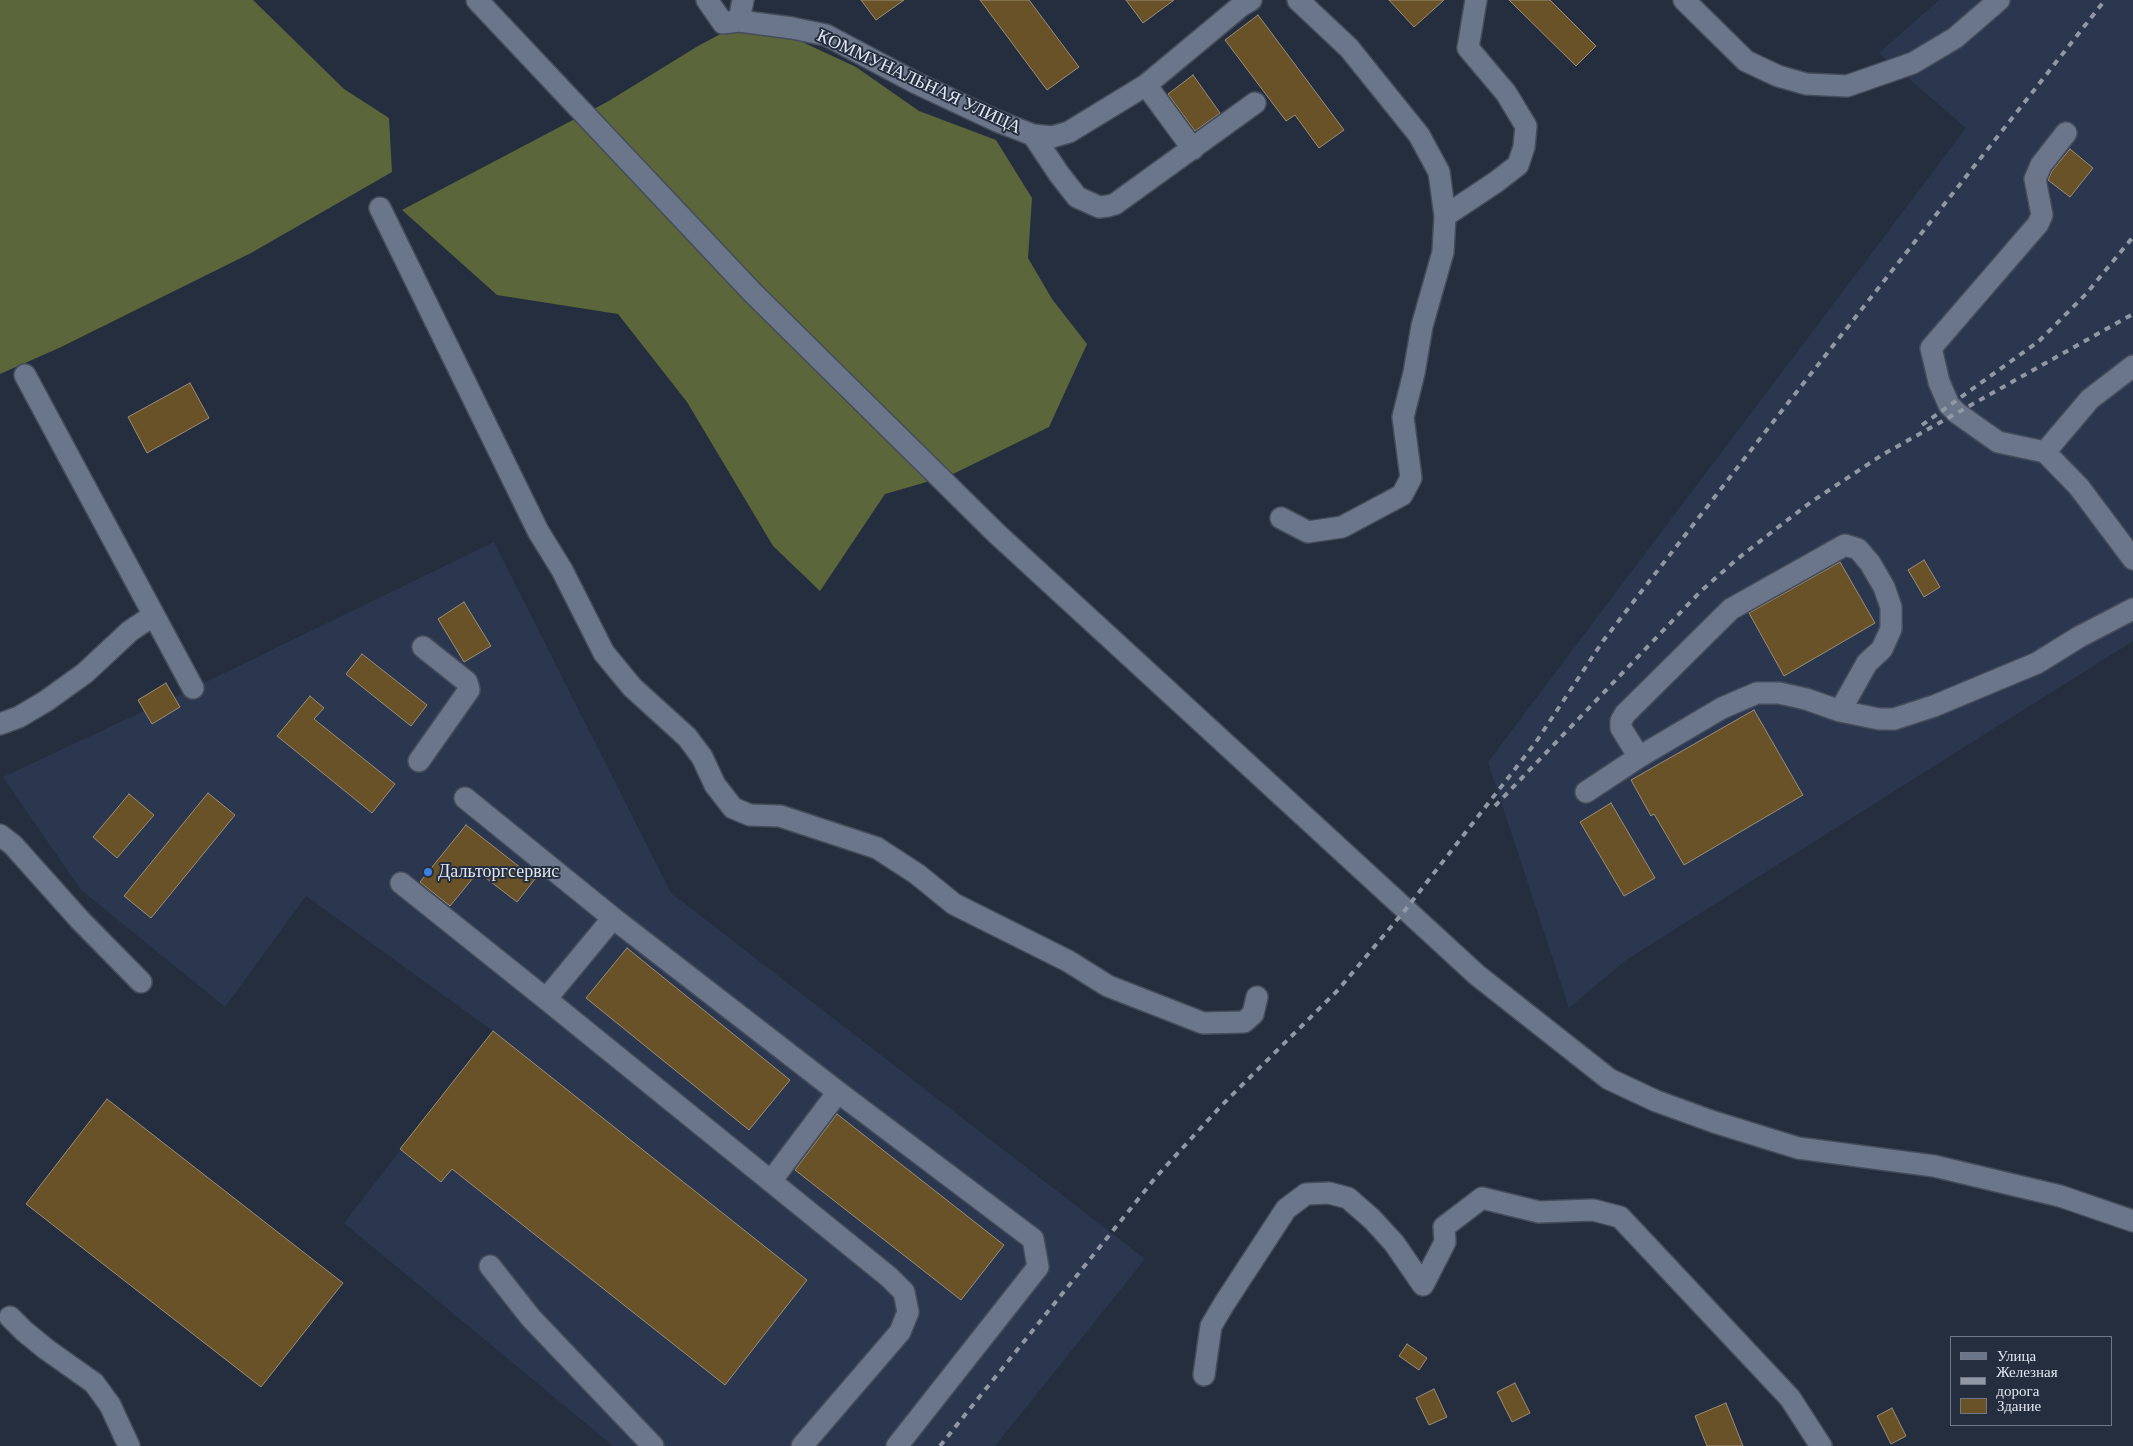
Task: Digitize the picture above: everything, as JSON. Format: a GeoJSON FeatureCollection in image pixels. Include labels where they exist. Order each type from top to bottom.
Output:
{"type":"FeatureCollection","features":[{"type":"Feature","properties":{"kind":"street"},"geometry":{"type":"LineString","coordinates":[[477,0],[753,292],[996,532],[1477,975],[1608,1079],[1656,1101],[1714,1122],[1798,1148],[1934,1166],[2060,1196],[2133,1221]]}},
{"type":"Feature","properties":{"kind":"street"},"geometry":{"type":"LineString","coordinates":[[707,0],[731,22],[743,0]]}},
{"type":"Feature","properties":{"kind":"street","name":"КОММУНАЛЬНАЯ УЛИЦА"},"geometry":{"type":"LineString","coordinates":[[731,22],[792,28],[826,35],[916,83],[997,121],[1033,135],[1052,137],[1069,132],[1146,85],[1241,6],[1251,0]]}},
{"type":"Feature","properties":{"kind":"street"},"geometry":{"type":"LineString","coordinates":[[1281,518],[1308,532],[1342,527],[1402,495],[1411,478],[1402,417],[1414,374],[1422,326],[1443,252],[1445,216],[1439,172],[1419,135],[1349,48],[1298,0]]}},
{"type":"Feature","properties":{"kind":"street"},"geometry":{"type":"LineString","coordinates":[[1445,216],[1518,165],[1524,148],[1526,126],[1506,94],[1468,48],[1476,0]]}},
{"type":"Feature","properties":{"kind":"street"},"geometry":{"type":"LineString","coordinates":[[1684,0],[1746,61],[1778,76],[1806,84],[1847,86],[1913,63],[1955,38],[1999,0]]}},
{"type":"Feature","properties":{"kind":"street"},"geometry":{"type":"LineString","coordinates":[[1146,85],[1193,149]]}},
{"type":"Feature","properties":{"kind":"street"},"geometry":{"type":"LineString","coordinates":[[1033,135],[1059,174],[1077,196],[1099,208],[1115,204],[1255,103]]}},
{"type":"Feature","properties":{"kind":"street"},"geometry":{"type":"LineString","coordinates":[[2066,133],[2041,165],[2036,178],[2042,215],[2038,224],[1931,348],[1939,382],[1949,406],[1998,442],[2045,452],[2079,487],[2133,559]]}},
{"type":"Feature","properties":{"kind":"street"},"geometry":{"type":"LineString","coordinates":[[380,208],[538,531],[562,570],[604,653],[632,687],[687,737],[702,758],[715,785],[733,808],[750,815],[780,816],[877,848],[917,874],[954,904],[1068,961],[1108,986],[1203,1023],[1244,1022],[1253,1014],[1258,997]]}},
{"type":"Feature","properties":{"kind":"street"},"geometry":{"type":"LineString","coordinates":[[2045,452],[2090,399],[2133,366]]}},
{"type":"Feature","properties":{"kind":"street"},"geometry":{"type":"LineString","coordinates":[[25,375],[193,688]]}},
{"type":"Feature","properties":{"kind":"street"},"geometry":{"type":"LineString","coordinates":[[1639,757],[1621,728],[1621,721],[1625,714],[1731,609],[1845,545],[1858,549],[1870,563],[1884,587],[1892,607],[1891,629],[1882,649],[1867,663],[1840,711]]}},
{"type":"Feature","properties":{"kind":"street"},"geometry":{"type":"LineString","coordinates":[[1586,792],[1639,757],[1722,708],[1757,693],[1779,693],[1806,699],[1840,711],[1879,719],[1894,719],[1908,716],[2037,663],[2079,637],[2133,609]]}},
{"type":"Feature","properties":{"kind":"street"},"geometry":{"type":"LineString","coordinates":[[0,724],[19,717],[54,695],[85,673],[130,632],[154,615]]}},
{"type":"Feature","properties":{"kind":"street"},"geometry":{"type":"LineString","coordinates":[[419,761],[469,690],[467,682],[423,647]]}},
{"type":"Feature","properties":{"kind":"street"},"geometry":{"type":"LineString","coordinates":[[464,798],[613,918],[838,1092],[1033,1239],[1038,1267],[897,1446]]}},
{"type":"Feature","properties":{"kind":"street"},"geometry":{"type":"LineString","coordinates":[[0,834],[13,845],[80,920],[142,982]]}},
{"type":"Feature","properties":{"kind":"street"},"geometry":{"type":"LineString","coordinates":[[401,883],[771,1181],[889,1277],[904,1292],[908,1312],[900,1332],[802,1446]]}},
{"type":"Feature","properties":{"kind":"street"},"geometry":{"type":"LineString","coordinates":[[546,999],[613,918]]}},
{"type":"Feature","properties":{"kind":"street"},"geometry":{"type":"LineString","coordinates":[[771,1181],[838,1092]]}},
{"type":"Feature","properties":{"kind":"street"},"geometry":{"type":"LineString","coordinates":[[1204,1375],[1211,1326],[1286,1209],[1306,1194],[1329,1193],[1348,1198],[1372,1219],[1388,1237],[1424,1285],[1446,1242],[1444,1227],[1482,1198],[1539,1212],[1593,1210],[1620,1217],[1790,1398],[1821,1446]]}},
{"type":"Feature","properties":{"kind":"street"},"geometry":{"type":"LineString","coordinates":[[490,1266],[531,1318],[653,1446]]}},
{"type":"Feature","properties":{"kind":"street"},"geometry":{"type":"LineString","coordinates":[[4,1316],[94,1383],[110,1405],[129,1446]]}},
{"type":"Feature","properties":{"kind":"shaded area"},"geometry":{"type":"Polygon","coordinates":[[[1939,0],[2133,0],[2133,641],[1626,960],[1569,1008],[1488,762],[1966,128],[1879,53],[1939,0]]]}},
{"type":"Feature","properties":{"kind":"shaded area"},"geometry":{"type":"Polygon","coordinates":[[[494,542],[671,893],[1145,1259],[995,1446],[613,1446],[344,1223],[493,1031],[306,896],[225,1007],[81,890],[3,777],[144,711],[138,700],[166,683],[175,697],[494,542]]]}},
{"type":"Feature","properties":{"kind":"green space"},"geometry":{"type":"Polygon","coordinates":[[[0,0],[253,0],[344,89],[389,118],[392,172],[251,253],[59,348],[0,374],[0,0]]]}},
{"type":"Feature","properties":{"kind":"green space"},"geometry":{"type":"Polygon","coordinates":[[[728,30],[760,31],[798,40],[856,67],[919,111],[996,140],[1032,198],[1028,258],[1052,299],[1087,344],[1049,427],[951,475],[885,494],[820,591],[773,546],[687,402],[618,314],[497,295],[402,210],[607,102],[698,46],[728,30]]]}},
{"type":"Feature","properties":{"kind":"building"},"geometry":{"type":"Polygon","coordinates":[[[861,0],[904,0],[876,20],[861,0]]]}},
{"type":"Feature","properties":{"kind":"building"},"geometry":{"type":"Polygon","coordinates":[[[980,0],[1029,0],[1079,67],[1047,90],[980,0]]]}},
{"type":"Feature","properties":{"kind":"building"},"geometry":{"type":"Polygon","coordinates":[[[1126,0],[1174,0],[1143,23],[1126,0]]]}},
{"type":"Feature","properties":{"kind":"building"},"geometry":{"type":"Polygon","coordinates":[[[1389,0],[1444,0],[1414,27],[1389,0]]]}},
{"type":"Feature","properties":{"kind":"building"},"geometry":{"type":"Polygon","coordinates":[[[1509,0],[1550,0],[1596,46],[1576,66],[1509,0]]]}},
{"type":"Feature","properties":{"kind":"building"},"geometry":{"type":"Polygon","coordinates":[[[1258,15],[1344,130],[1319,148],[1295,115],[1286,121],[1225,40],[1258,15]]]}},
{"type":"Feature","properties":{"kind":"building"},"geometry":{"type":"Polygon","coordinates":[[[1193,75],[1220,113],[1195,131],[1168,94],[1193,75]]]}},
{"type":"Feature","properties":{"kind":"building"},"geometry":{"type":"Polygon","coordinates":[[[2070,149],[2093,168],[2070,197],[2048,180],[2052,171],[2070,149]]]}},
{"type":"Feature","properties":{"kind":"building"},"geometry":{"type":"Polygon","coordinates":[[[190,383],[209,418],[147,453],[128,417],[190,383]]]}},
{"type":"Feature","properties":{"kind":"building"},"geometry":{"type":"Polygon","coordinates":[[[1924,560],[1940,587],[1924,597],[1908,570],[1924,560]]]}},
{"type":"Feature","properties":{"kind":"building"},"geometry":{"type":"Polygon","coordinates":[[[1840,562],[1875,623],[1784,676],[1749,613],[1840,562]]]}},
{"type":"Feature","properties":{"kind":"building"},"geometry":{"type":"Polygon","coordinates":[[[464,602],[491,646],[464,662],[438,619],[464,602]]]}},
{"type":"Feature","properties":{"kind":"building"},"geometry":{"type":"Polygon","coordinates":[[[362,654],[427,705],[411,726],[346,674],[362,654]]]}},
{"type":"Feature","properties":{"kind":"building"},"geometry":{"type":"Polygon","coordinates":[[[166,683],[180,707],[152,724],[138,700],[166,683]]]}},
{"type":"Feature","properties":{"kind":"building"},"geometry":{"type":"Polygon","coordinates":[[[310,696],[324,708],[314,719],[395,784],[372,813],[277,736],[310,696]]]}},
{"type":"Feature","properties":{"kind":"building"},"geometry":{"type":"Polygon","coordinates":[[[1754,710],[1803,795],[1684,865],[1654,814],[1651,816],[1631,780],[1754,710]]]}},
{"type":"Feature","properties":{"kind":"building"},"geometry":{"type":"Polygon","coordinates":[[[208,793],[235,815],[151,918],[124,896],[208,793]]]}},
{"type":"Feature","properties":{"kind":"building"},"geometry":{"type":"Polygon","coordinates":[[[129,794],[154,815],[117,858],[93,837],[129,794]]]}},
{"type":"Feature","properties":{"kind":"building"},"geometry":{"type":"Polygon","coordinates":[[[1611,803],[1655,878],[1624,896],[1580,822],[1611,803]]]}},
{"type":"Feature","properties":{"kind":"building"},"geometry":{"type":"Polygon","coordinates":[[[466,825],[535,879],[517,902],[478,872],[450,906],[420,882],[466,825]]]}},
{"type":"Feature","properties":{"kind":"building"},"geometry":{"type":"Polygon","coordinates":[[[627,948],[790,1080],[749,1130],[586,998],[627,948]]]}},
{"type":"Feature","properties":{"kind":"building"},"geometry":{"type":"Polygon","coordinates":[[[493,1031],[807,1280],[725,1385],[452,1169],[441,1182],[400,1149],[493,1031]]]}},
{"type":"Feature","properties":{"kind":"building"},"geometry":{"type":"Polygon","coordinates":[[[107,1099],[343,1283],[261,1387],[26,1204],[107,1099]]]}},
{"type":"Feature","properties":{"kind":"building"},"geometry":{"type":"Polygon","coordinates":[[[837,1114],[1004,1245],[961,1300],[795,1170],[837,1114]]]}},
{"type":"Feature","properties":{"kind":"building"},"geometry":{"type":"Polygon","coordinates":[[[1407,1344],[1427,1358],[1419,1370],[1399,1356],[1407,1344]]]}},
{"type":"Feature","properties":{"kind":"building"},"geometry":{"type":"Polygon","coordinates":[[[1515,1383],[1530,1413],[1512,1422],[1497,1392],[1515,1383]]]}},
{"type":"Feature","properties":{"kind":"building"},"geometry":{"type":"Polygon","coordinates":[[[1434,1389],[1447,1417],[1429,1425],[1416,1398],[1434,1389]]]}},
{"type":"Feature","properties":{"kind":"building"},"geometry":{"type":"Polygon","coordinates":[[[1726,1403],[1743,1446],[1707,1446],[1695,1416],[1726,1403]]]}},
{"type":"Feature","properties":{"kind":"building"},"geometry":{"type":"Polygon","coordinates":[[[1892,1408],[1906,1436],[1891,1444],[1877,1416],[1892,1408]]]}},
{"type":"Feature","properties":{"kind":"railway"},"geometry":{"type":"LineString","coordinates":[[940,1446],[1156,1177],[1221,1106],[1338,990],[1406,909],[1536,742],[1603,641],[2105,0]]}},
{"type":"Feature","properties":{"kind":"railway"},"geometry":{"type":"LineString","coordinates":[[1922,425],[2039,341],[2086,294],[2133,237]]}},
{"type":"Feature","properties":{"kind":"railway"},"geometry":{"type":"LineString","coordinates":[[1495,806],[1700,592],[1736,560],[1777,528],[1811,502],[1882,455],[2133,314]]}},
{"type":"Feature","properties":{"kind":"place","name":"Дальторгсервис"},"geometry":{"type":"Point","coordinates":[428,872]}}]}
